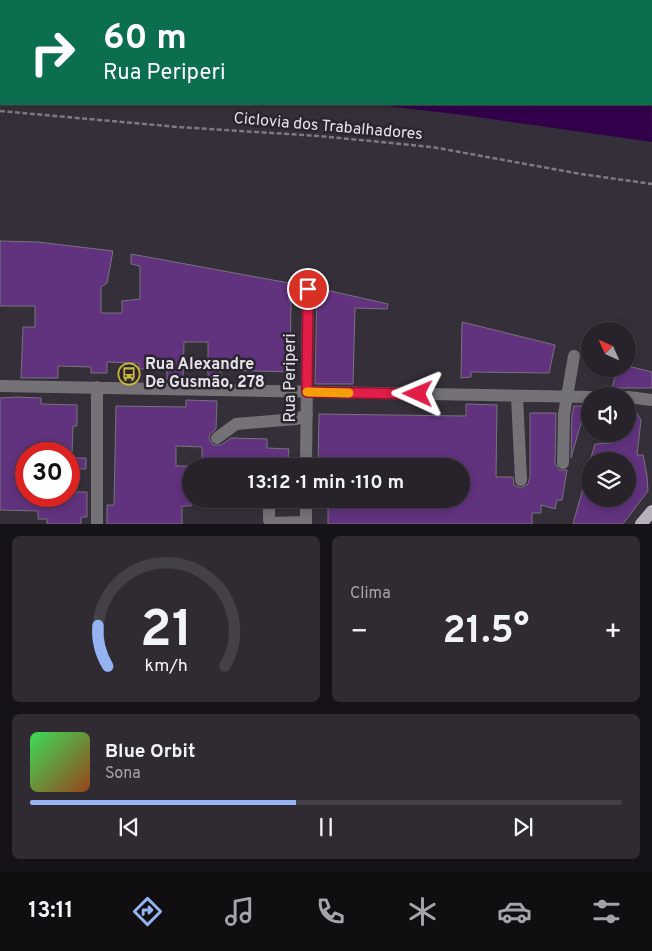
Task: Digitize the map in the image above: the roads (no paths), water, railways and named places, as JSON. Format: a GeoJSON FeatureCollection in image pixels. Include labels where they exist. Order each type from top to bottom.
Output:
{"type":"FeatureCollection","features":[{"type":"Feature","properties":{"kind":"main road"},"geometry":{"type":"LineString","coordinates":[[641,524],[652,511]]}},
{"type":"Feature","properties":{"kind":"street","name":"Rua Periperi"},"geometry":{"type":"LineString","coordinates":[[306,458],[308,289]]}},
{"type":"Feature","properties":{"kind":"street"},"geometry":{"type":"LineString","coordinates":[[564,463],[564,414],[574,356]]}},
{"type":"Feature","properties":{"kind":"street"},"geometry":{"type":"LineString","coordinates":[[0,386],[581,397]]}},
{"type":"Feature","properties":{"kind":"street"},"geometry":{"type":"LineString","coordinates":[[96,524],[97,387]]}},
{"type":"Feature","properties":{"kind":"street"},"geometry":{"type":"LineString","coordinates":[[517,396],[522,480]]}},
{"type":"Feature","properties":{"kind":"street"},"geometry":{"type":"LineString","coordinates":[[636,398],[652,400]]}},
{"type":"Feature","properties":{"kind":"street"},"geometry":{"type":"LineString","coordinates":[[217,438],[236,424],[296,419],[307,415]]}},
{"type":"Feature","properties":{"kind":"street"},"geometry":{"type":"LineString","coordinates":[[269,508],[269,520],[271,523],[306,523],[306,508]]}},
{"type":"Feature","properties":{"kind":"place","name":"Rua Alexandre De Gusmão, 278"},"geometry":{"type":"Point","coordinates":[129,374]}}]}
